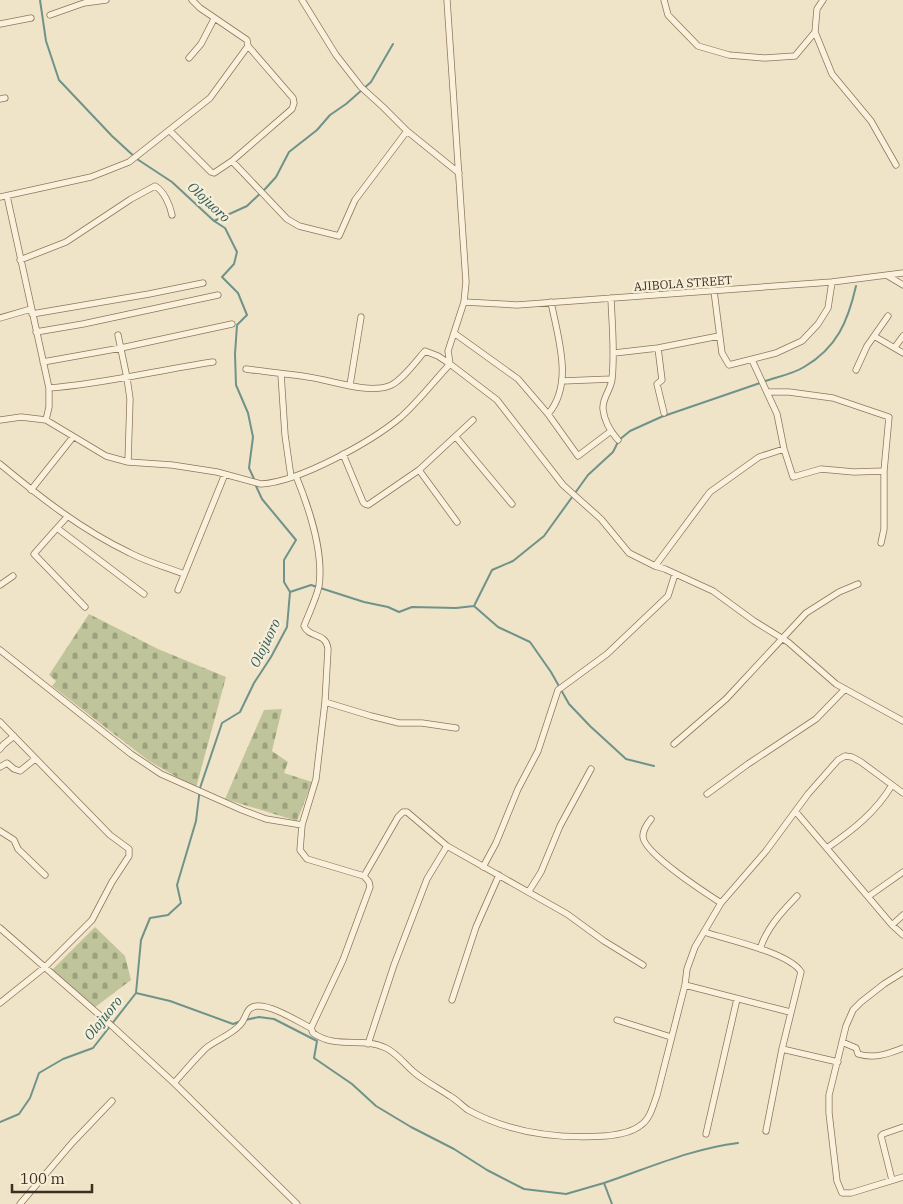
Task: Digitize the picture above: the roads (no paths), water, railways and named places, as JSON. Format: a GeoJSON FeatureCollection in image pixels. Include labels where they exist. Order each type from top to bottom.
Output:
{"type":"FeatureCollection","features":[{"type":"Feature","properties":{"kind":"street"},"geometry":{"type":"LineString","coordinates":[[50,15],[84,3],[106,0]]}},
{"type":"Feature","properties":{"kind":"street"},"geometry":{"type":"LineString","coordinates":[[170,130],[210,172],[214,173],[232,162],[292,109],[294,104],[293,98],[248,46],[247,40],[214,19],[192,0]]}},
{"type":"Feature","properties":{"kind":"street"},"geometry":{"type":"LineString","coordinates":[[302,0],[336,55],[361,87],[406,131],[459,173]]}},
{"type":"Feature","properties":{"kind":"street"},"geometry":{"type":"LineString","coordinates":[[447,0],[466,282],[464,302],[448,352],[450,364]]}},
{"type":"Feature","properties":{"kind":"street"},"geometry":{"type":"LineString","coordinates":[[664,0],[668,15],[698,46],[729,55],[765,58],[795,56],[814,32]]}},
{"type":"Feature","properties":{"kind":"street"},"geometry":{"type":"LineString","coordinates":[[823,0],[817,9],[814,32],[832,74],[871,121],[896,165]]}},
{"type":"Feature","properties":{"kind":"street"},"geometry":{"type":"LineString","coordinates":[[0,24],[31,18]]}},
{"type":"Feature","properties":{"kind":"street"},"geometry":{"type":"LineString","coordinates":[[189,58],[201,44],[214,19]]}},
{"type":"Feature","properties":{"kind":"street"},"geometry":{"type":"LineString","coordinates":[[0,197],[91,177],[129,162],[210,98],[248,46]]}},
{"type":"Feature","properties":{"kind":"street"},"geometry":{"type":"LineString","coordinates":[[232,162],[287,219],[299,226],[339,236],[354,200],[406,131]]}},
{"type":"Feature","properties":{"kind":"street"},"geometry":{"type":"LineString","coordinates":[[20,260],[66,242],[155,186],[159,188],[168,202],[172,215]]}},
{"type":"Feature","properties":{"kind":"street"},"geometry":{"type":"LineString","coordinates":[[7,196],[49,388],[50,401],[46,420]]}},
{"type":"Feature","properties":{"kind":"street","name":"AJIBOLA STREET"},"geometry":{"type":"LineString","coordinates":[[464,302],[508,305],[832,282],[903,274]]}},
{"type":"Feature","properties":{"kind":"street"},"geometry":{"type":"LineString","coordinates":[[887,276],[903,285]]}},
{"type":"Feature","properties":{"kind":"street"},"geometry":{"type":"LineString","coordinates":[[714,291],[722,353],[729,365],[776,353],[802,341],[818,324],[828,308],[832,282]]}},
{"type":"Feature","properties":{"kind":"street"},"geometry":{"type":"LineString","coordinates":[[0,318],[149,294],[203,283]]}},
{"type":"Feature","properties":{"kind":"street"},"geometry":{"type":"LineString","coordinates":[[36,332],[93,322],[218,295]]}},
{"type":"Feature","properties":{"kind":"street"},"geometry":{"type":"LineString","coordinates":[[610,298],[614,353],[612,380],[603,408],[611,431],[618,440]]}},
{"type":"Feature","properties":{"kind":"street"},"geometry":{"type":"LineString","coordinates":[[548,414],[558,400],[562,381],[561,351],[551,302]]}},
{"type":"Feature","properties":{"kind":"street"},"geometry":{"type":"LineString","coordinates":[[856,370],[867,346],[888,316]]}},
{"type":"Feature","properties":{"kind":"street"},"geometry":{"type":"LineString","coordinates":[[350,385],[361,317]]}},
{"type":"Feature","properties":{"kind":"street"},"geometry":{"type":"LineString","coordinates":[[43,362],[121,348],[232,324]]}},
{"type":"Feature","properties":{"kind":"street"},"geometry":{"type":"LineString","coordinates":[[454,333],[513,375],[548,414],[578,456],[611,431]]}},
{"type":"Feature","properties":{"kind":"street"},"geometry":{"type":"LineString","coordinates":[[118,335],[127,378],[130,410],[128,462]]}},
{"type":"Feature","properties":{"kind":"street"},"geometry":{"type":"LineString","coordinates":[[614,353],[658,348],[719,336]]}},
{"type":"Feature","properties":{"kind":"street"},"geometry":{"type":"LineString","coordinates":[[874,336],[903,353]]}},
{"type":"Feature","properties":{"kind":"street"},"geometry":{"type":"LineString","coordinates":[[895,347],[903,336]]}},
{"type":"Feature","properties":{"kind":"street"},"geometry":{"type":"LineString","coordinates":[[658,348],[662,380],[657,384],[664,413]]}},
{"type":"Feature","properties":{"kind":"street"},"geometry":{"type":"LineString","coordinates":[[246,369],[310,377],[350,385],[388,386],[395,382],[425,351],[438,356],[497,400],[570,492],[601,519],[629,553],[713,591],[754,621],[783,638],[828,677],[845,689],[903,721]]}},
{"type":"Feature","properties":{"kind":"street"},"geometry":{"type":"LineString","coordinates":[[752,360],[778,414],[784,449],[793,477],[821,469],[854,472],[884,471]]}},
{"type":"Feature","properties":{"kind":"street"},"geometry":{"type":"LineString","coordinates":[[49,388],[86,385],[213,362]]}},
{"type":"Feature","properties":{"kind":"street"},"geometry":{"type":"LineString","coordinates":[[0,420],[21,417],[46,420],[106,456],[128,462],[172,465],[225,474],[260,484],[294,476],[343,454],[388,427],[400,417],[450,364]]}},
{"type":"Feature","properties":{"kind":"street"},"geometry":{"type":"LineString","coordinates":[[282,374],[285,435],[294,476],[307,507],[318,550],[320,568],[318,588],[304,626],[306,630],[325,639],[327,642],[325,702],[316,778],[302,825],[300,850],[307,859],[364,876],[369,882],[369,891],[343,960],[311,1028]]}},
{"type":"Feature","properties":{"kind":"street"},"geometry":{"type":"LineString","coordinates":[[562,381],[612,380]]}},
{"type":"Feature","properties":{"kind":"street"},"geometry":{"type":"LineString","coordinates":[[767,392],[789,392],[833,398],[889,417],[884,471],[884,529],[881,543]]}},
{"type":"Feature","properties":{"kind":"street"},"geometry":{"type":"LineString","coordinates":[[343,454],[363,502],[368,505],[419,470],[473,420]]}},
{"type":"Feature","properties":{"kind":"street"},"geometry":{"type":"LineString","coordinates":[[31,490],[73,437]]}},
{"type":"Feature","properties":{"kind":"street"},"geometry":{"type":"LineString","coordinates":[[456,437],[512,504]]}},
{"type":"Feature","properties":{"kind":"street"},"geometry":{"type":"LineString","coordinates":[[655,566],[710,492],[759,457],[784,449]]}},
{"type":"Feature","properties":{"kind":"street"},"geometry":{"type":"LineString","coordinates":[[0,464],[67,517],[131,554],[184,574]]}},
{"type":"Feature","properties":{"kind":"street"},"geometry":{"type":"LineString","coordinates":[[419,470],[457,522]]}},
{"type":"Feature","properties":{"kind":"street"},"geometry":{"type":"LineString","coordinates":[[178,590],[225,474]]}},
{"type":"Feature","properties":{"kind":"street"},"geometry":{"type":"LineString","coordinates":[[67,517],[34,554],[84,607]]}},
{"type":"Feature","properties":{"kind":"street"},"geometry":{"type":"LineString","coordinates":[[57,528],[144,594]]}},
{"type":"Feature","properties":{"kind":"street"},"geometry":{"type":"LineString","coordinates":[[483,867],[538,751],[560,689],[607,654],[668,596],[675,574]]}},
{"type":"Feature","properties":{"kind":"street"},"geometry":{"type":"LineString","coordinates":[[0,585],[13,576]]}},
{"type":"Feature","properties":{"kind":"street"},"geometry":{"type":"LineString","coordinates":[[674,744],[726,699],[806,613],[839,592],[858,584]]}},
{"type":"Feature","properties":{"kind":"street"},"geometry":{"type":"LineString","coordinates":[[0,650],[131,754],[161,774],[208,796],[266,818],[302,825]]}},
{"type":"Feature","properties":{"kind":"street"},"geometry":{"type":"LineString","coordinates":[[707,794],[816,719],[845,689]]}},
{"type":"Feature","properties":{"kind":"street"},"geometry":{"type":"LineString","coordinates":[[325,702],[399,723],[431,724],[456,728]]}},
{"type":"Feature","properties":{"kind":"street"},"geometry":{"type":"LineString","coordinates":[[0,722],[110,834],[129,849],[129,856],[108,889],[92,920],[45,967],[0,1002]]}},
{"type":"Feature","properties":{"kind":"street"},"geometry":{"type":"LineString","coordinates":[[0,750],[14,736]]}},
{"type":"Feature","properties":{"kind":"street"},"geometry":{"type":"LineString","coordinates":[[174,1083],[206,1048],[224,1038],[242,1022],[248,1010],[254,1006],[262,1006],[280,1012],[311,1028],[313,1033],[328,1040],[344,1043],[378,1044],[394,1052],[414,1072],[467,1109],[480,1116],[519,1130],[570,1138],[616,1135],[640,1126],[650,1114],[657,1095],[690,959],[721,903],[766,851],[789,818],[838,760],[845,756],[852,757],[903,793]]}},
{"type":"Feature","properties":{"kind":"street"},"geometry":{"type":"LineString","coordinates":[[1,765],[8,763],[14,769],[20,771],[36,759]]}},
{"type":"Feature","properties":{"kind":"street"},"geometry":{"type":"LineString","coordinates":[[528,891],[541,872],[560,826],[591,769]]}},
{"type":"Feature","properties":{"kind":"street"},"geometry":{"type":"LineString","coordinates":[[827,848],[862,822],[882,802],[892,785]]}},
{"type":"Feature","properties":{"kind":"street"},"geometry":{"type":"LineString","coordinates":[[364,876],[403,812],[407,812],[447,846],[567,914],[604,942],[643,965]]}},
{"type":"Feature","properties":{"kind":"street"},"geometry":{"type":"LineString","coordinates":[[796,812],[892,925],[903,935]]}},
{"type":"Feature","properties":{"kind":"street"},"geometry":{"type":"LineString","coordinates":[[651,819],[646,826],[643,836],[644,842],[688,882],[721,903]]}},
{"type":"Feature","properties":{"kind":"street"},"geometry":{"type":"LineString","coordinates":[[0,831],[14,840],[18,849],[45,875]]}},
{"type":"Feature","properties":{"kind":"street"},"geometry":{"type":"LineString","coordinates":[[368,1044],[394,965],[427,879],[447,846]]}},
{"type":"Feature","properties":{"kind":"street"},"geometry":{"type":"LineString","coordinates":[[869,896],[903,872]]}},
{"type":"Feature","properties":{"kind":"street"},"geometry":{"type":"LineString","coordinates":[[452,1000],[476,927],[499,875]]}},
{"type":"Feature","properties":{"kind":"street"},"geometry":{"type":"LineString","coordinates":[[760,949],[776,918],[797,896]]}},
{"type":"Feature","properties":{"kind":"street"},"geometry":{"type":"LineString","coordinates":[[892,925],[903,915]]}},
{"type":"Feature","properties":{"kind":"street"},"geometry":{"type":"LineString","coordinates":[[0,928],[174,1083],[297,1204]]}},
{"type":"Feature","properties":{"kind":"street"},"geometry":{"type":"LineString","coordinates":[[704,932],[786,958],[799,968],[801,972],[790,1012],[766,1131]]}},
{"type":"Feature","properties":{"kind":"street"},"geometry":{"type":"LineString","coordinates":[[903,972],[884,984],[853,1010],[846,1026],[829,1095],[837,1181],[842,1193],[851,1193],[903,1177]]}},
{"type":"Feature","properties":{"kind":"street"},"geometry":{"type":"LineString","coordinates":[[685,985],[790,1012]]}},
{"type":"Feature","properties":{"kind":"street"},"geometry":{"type":"LineString","coordinates":[[706,1134],[737,998]]}},
{"type":"Feature","properties":{"kind":"street"},"geometry":{"type":"LineString","coordinates":[[617,1020],[671,1037]]}},
{"type":"Feature","properties":{"kind":"street"},"geometry":{"type":"LineString","coordinates":[[842,1042],[856,1048],[858,1054],[866,1056],[887,1055],[903,1048]]}},
{"type":"Feature","properties":{"kind":"street"},"geometry":{"type":"LineString","coordinates":[[782,1049],[838,1062]]}},
{"type":"Feature","properties":{"kind":"street"},"geometry":{"type":"LineString","coordinates":[[20,1204],[72,1142],[112,1101]]}},
{"type":"Feature","properties":{"kind":"street"},"geometry":{"type":"LineString","coordinates":[[892,1180],[881,1136],[903,1127]]}},
{"type":"Feature","properties":{"kind":"waterway","name":"Olojuoro"},"geometry":{"type":"LineString","coordinates":[[40,0],[46,41],[59,80],[112,136],[137,159],[172,182],[214,221],[225,228],[237,252],[234,264],[222,277],[238,293],[247,315],[237,325],[235,354],[236,385],[248,413],[253,437],[249,468],[255,481]]}},
{"type":"Feature","properties":{"kind":"waterway"},"geometry":{"type":"LineString","coordinates":[[214,221],[247,206],[266,188],[276,177],[289,152],[317,130],[330,115],[371,82],[393,44]]}},
{"type":"Feature","properties":{"kind":"waterway"},"geometry":{"type":"LineString","coordinates":[[765,381],[800,369],[825,351],[845,322],[856,286]]}},
{"type":"Feature","properties":{"kind":"waterway"},"geometry":{"type":"LineString","coordinates":[[290,592],[311,585],[364,602],[388,607],[399,612],[412,607],[456,608],[474,606],[492,570],[513,561],[544,536],[588,475],[613,452],[619,440],[630,431],[661,417],[760,383]]}},
{"type":"Feature","properties":{"kind":"waterway","name":"Olojuoro"},"geometry":{"type":"LineString","coordinates":[[0,1122],[19,1114],[30,1098],[39,1073],[63,1059],[93,1048],[136,993],[141,940],[150,918],[168,915],[181,903],[177,885],[196,821],[200,788],[222,723],[240,712],[254,683],[287,627],[290,592],[284,582],[284,560],[296,540],[262,499],[256,486]]}},
{"type":"Feature","properties":{"kind":"waterway"},"geometry":{"type":"LineString","coordinates":[[474,606],[498,627],[530,642],[551,672],[569,704],[626,759],[654,766]]}},
{"type":"Feature","properties":{"kind":"waterway"},"geometry":{"type":"LineString","coordinates":[[136,993],[170,1001],[233,1024],[241,1021]]}},
{"type":"Feature","properties":{"kind":"waterway"},"geometry":{"type":"LineString","coordinates":[[245,1020],[259,1017],[274,1019],[317,1041],[314,1058],[352,1084],[376,1106],[454,1149],[487,1170],[524,1189],[566,1194],[604,1183],[612,1204]]}},
{"type":"Feature","properties":{"kind":"waterway"},"geometry":{"type":"LineString","coordinates":[[604,1183],[686,1154],[738,1143]]}}]}
